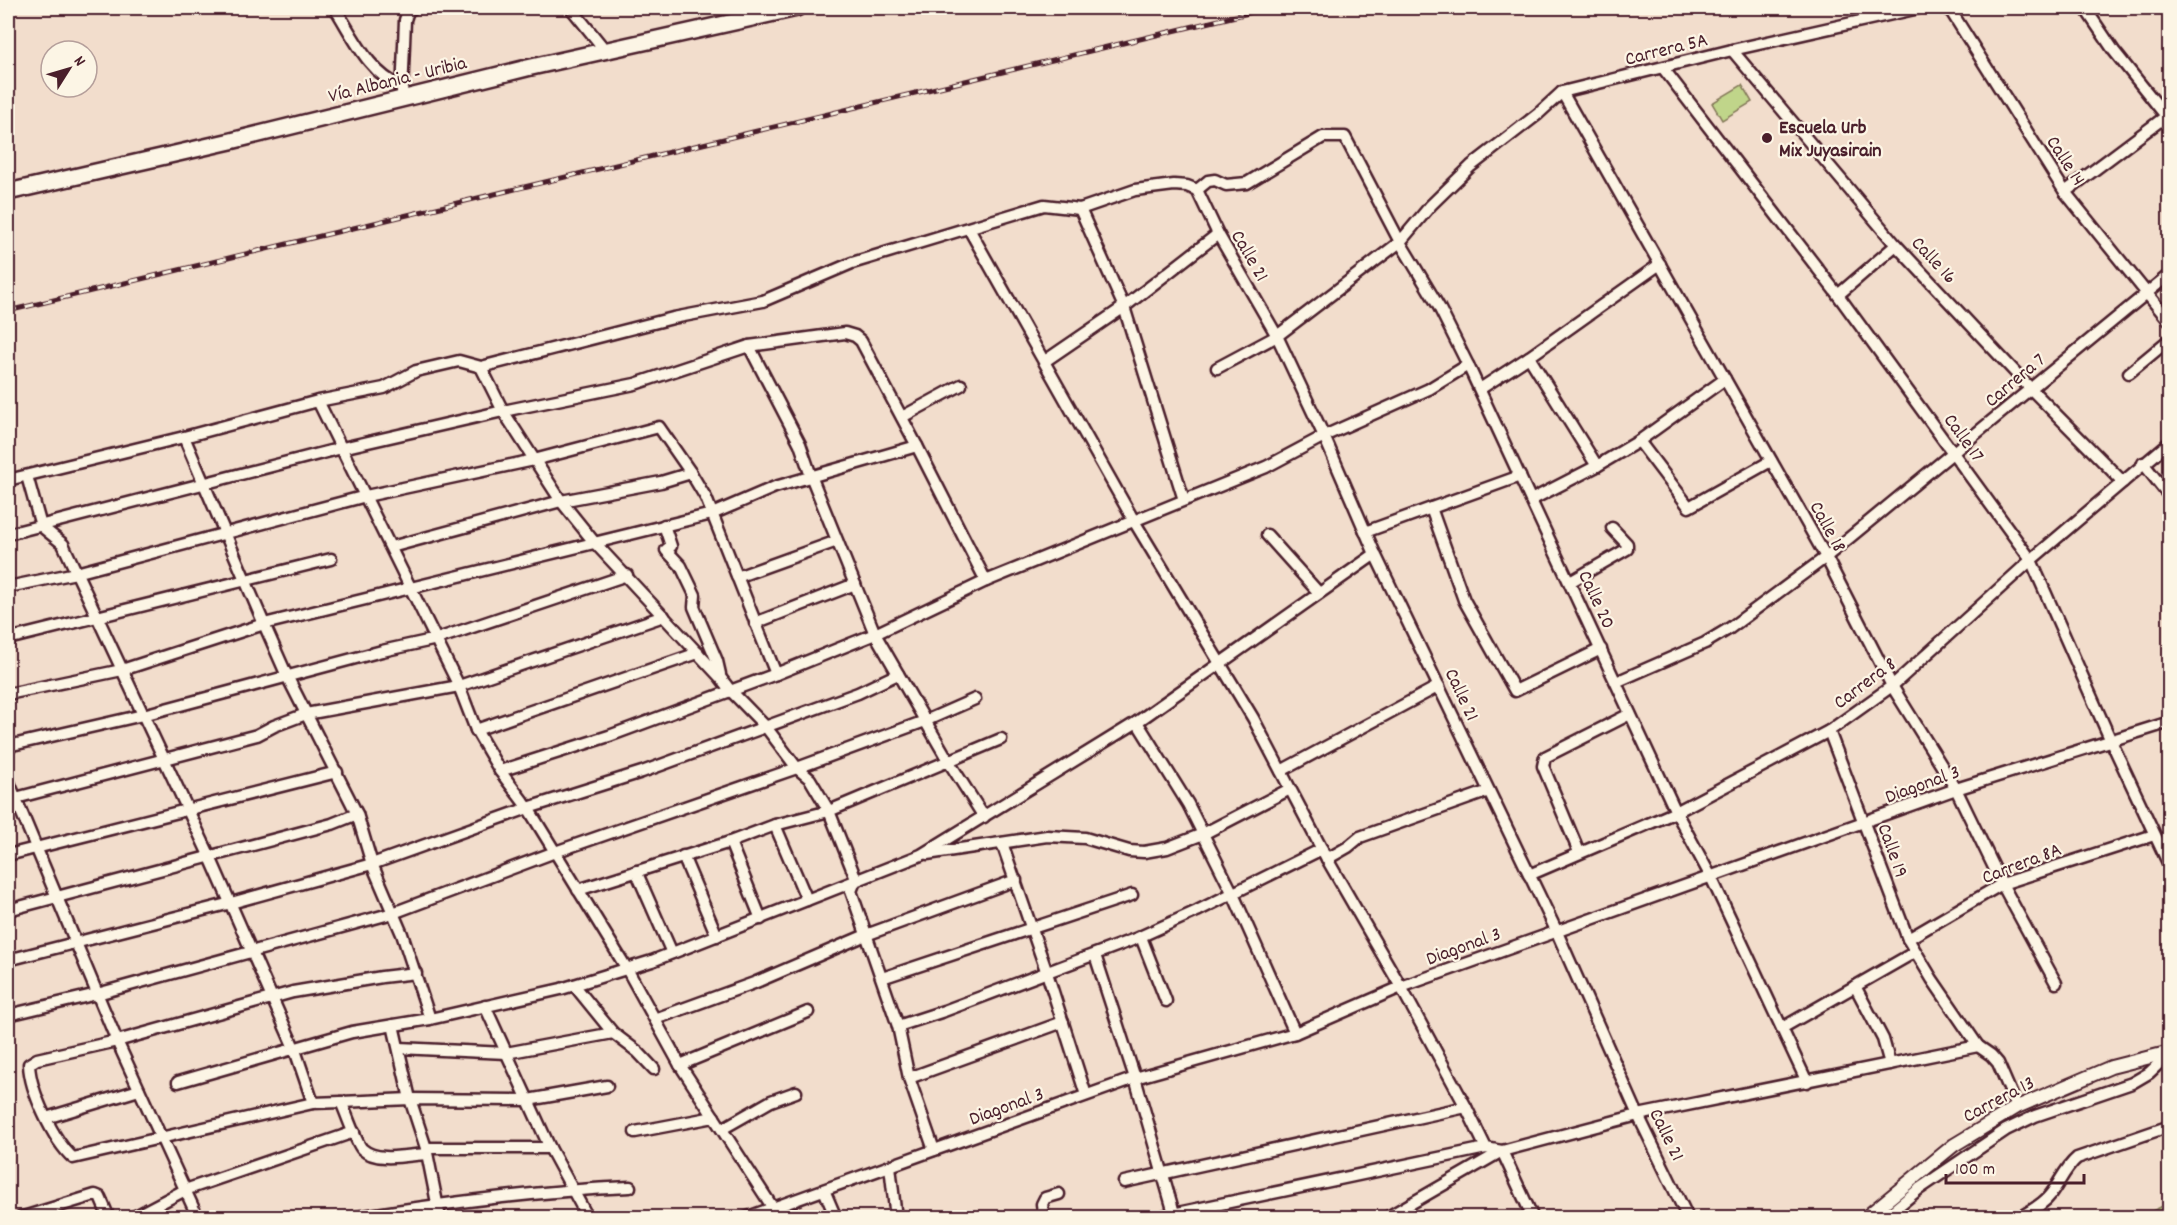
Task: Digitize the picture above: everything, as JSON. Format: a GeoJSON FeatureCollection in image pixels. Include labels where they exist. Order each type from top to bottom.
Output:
{"type":"FeatureCollection","features":[{"type":"Feature","properties":{"kind":"main road","name":"Vía Albania - Uribia"},"geometry":{"type":"LineString","coordinates":[[8,192],[231,141],[403,93],[797,8]]}},
{"type":"Feature","properties":{"kind":"street"},"geometry":{"type":"LineString","coordinates":[[335,8],[358,46],[378,71],[403,93]]}},
{"type":"Feature","properties":{"kind":"street"},"geometry":{"type":"LineString","coordinates":[[403,93],[405,20],[408,11],[413,8]]}},
{"type":"Feature","properties":{"kind":"street"},"geometry":{"type":"LineString","coordinates":[[571,8],[605,50]]}},
{"type":"Feature","properties":{"kind":"street","name":"Carrera 5A"},"geometry":{"type":"LineString","coordinates":[[1562,92],[1732,50],[1918,8]]}},
{"type":"Feature","properties":{"kind":"street","name":"Calle 14"},"geometry":{"type":"LineString","coordinates":[[1948,8],[2066,192],[2169,322]]}},
{"type":"Feature","properties":{"kind":"street"},"geometry":{"type":"LineString","coordinates":[[2066,192],[2168,118],[2114,51],[2085,8]]}},
{"type":"Feature","properties":{"kind":"street","name":"Calle 16"},"geometry":{"type":"LineString","coordinates":[[1732,50],[1896,245],[2122,482]]}},
{"type":"Feature","properties":{"kind":"street","name":"Calle 17"},"geometry":{"type":"LineString","coordinates":[[1663,68],[1838,295],[2031,560],[2169,867]]}},
{"type":"Feature","properties":{"kind":"street"},"geometry":{"type":"LineString","coordinates":[[1216,368],[1277,336],[1400,242],[1431,205],[1471,166],[1562,92]]}},
{"type":"Feature","properties":{"kind":"street","name":"Calle 18"},"geometry":{"type":"LineString","coordinates":[[1562,92],[1826,557],[1892,686],[1956,789],[2002,884],[2056,982]]}},
{"type":"Feature","properties":{"kind":"street","name":"Calle 20"},"geometry":{"type":"LineString","coordinates":[[1197,190],[1208,181],[1215,180],[1226,185],[1247,183],[1323,137],[1345,136],[1400,242],[1439,307],[1480,389],[1676,812],[1711,878],[1807,1082]]}},
{"type":"Feature","properties":{"kind":"street"},"geometry":{"type":"LineString","coordinates":[[8,480],[318,401],[384,388],[416,371],[459,361],[481,367],[673,318],[763,302],[852,263],[1044,205],[1080,209],[1135,190],[1174,185],[1197,190]]}},
{"type":"Feature","properties":{"kind":"street","name":"Calle 21"},"geometry":{"type":"LineString","coordinates":[[1197,190],[1218,234],[1277,336],[1324,436],[1375,554],[1556,930],[1638,1115],[1688,1218]]}},
{"type":"Feature","properties":{"kind":"street"},"geometry":{"type":"LineString","coordinates":[[1080,209],[1124,307],[1184,500]]}},
{"type":"Feature","properties":{"kind":"street"},"geometry":{"type":"LineString","coordinates":[[969,229],[1134,521],[1253,718],[1327,859],[1401,987],[1486,1148]]}},
{"type":"Feature","properties":{"kind":"street"},"geometry":{"type":"LineString","coordinates":[[1045,361],[1124,307],[1218,234]]}},
{"type":"Feature","properties":{"kind":"street"},"geometry":{"type":"LineString","coordinates":[[1838,295],[1896,245]]}},
{"type":"Feature","properties":{"kind":"street"},"geometry":{"type":"LineString","coordinates":[[1480,389],[1660,264]]}},
{"type":"Feature","properties":{"kind":"street","name":"Carrera 7"},"geometry":{"type":"LineString","coordinates":[[1616,682],[1705,643],[1722,633],[1826,557],[2169,274]]}},
{"type":"Feature","properties":{"kind":"street"},"geometry":{"type":"LineString","coordinates":[[8,534],[342,448],[635,384],[749,346],[845,333],[861,341],[986,581]]}},
{"type":"Feature","properties":{"kind":"street"},"geometry":{"type":"LineString","coordinates":[[2129,373],[2169,339]]}},
{"type":"Feature","properties":{"kind":"street"},"geometry":{"type":"LineString","coordinates":[[749,346],[800,444],[875,634],[949,762],[984,817]]}},
{"type":"Feature","properties":{"kind":"street"},"geometry":{"type":"LineString","coordinates":[[1529,357],[1597,466]]}},
{"type":"Feature","properties":{"kind":"street"},"geometry":{"type":"LineString","coordinates":[[500,771],[609,736],[777,674],[875,634],[986,581],[1266,466],[1324,436],[1429,389],[1468,365]]}},
{"type":"Feature","properties":{"kind":"street"},"geometry":{"type":"LineString","coordinates":[[481,367],[503,411],[561,501],[594,542],[766,727],[796,768],[810,779],[829,810],[856,879],[850,891],[898,1026],[909,1078],[934,1150]]}},
{"type":"Feature","properties":{"kind":"street"},"geometry":{"type":"LineString","coordinates":[[1531,500],[1597,466],[1639,441],[1725,379]]}},
{"type":"Feature","properties":{"kind":"street"},"geometry":{"type":"LineString","coordinates":[[902,417],[961,385]]}},
{"type":"Feature","properties":{"kind":"street"},"geometry":{"type":"LineString","coordinates":[[318,401],[437,639],[476,730],[500,771],[528,808],[627,969],[681,1065],[773,1208]]}},
{"type":"Feature","properties":{"kind":"street"},"geometry":{"type":"LineString","coordinates":[[8,588],[76,573],[366,496],[534,460],[659,427],[706,498],[777,674]]}},
{"type":"Feature","properties":{"kind":"street"},"geometry":{"type":"LineString","coordinates":[[184,437],[287,676],[357,814],[372,864],[416,974],[430,1019]]}},
{"type":"Feature","properties":{"kind":"street"},"geometry":{"type":"LineString","coordinates":[[1639,441],[1689,507],[1771,460]]}},
{"type":"Feature","properties":{"kind":"street","name":"Carrera 8"},"geometry":{"type":"LineString","coordinates":[[1529,875],[1676,812],[1829,731],[1892,686],[2031,560],[2169,442]]}},
{"type":"Feature","properties":{"kind":"street"},"geometry":{"type":"LineString","coordinates":[[8,694],[122,669],[264,624],[712,514],[775,487],[917,446]]}},
{"type":"Feature","properties":{"kind":"street"},"geometry":{"type":"LineString","coordinates":[[2143,463],[2169,497]]}},
{"type":"Feature","properties":{"kind":"street"},"geometry":{"type":"LineString","coordinates":[[391,547],[561,501],[661,482],[691,473]]}},
{"type":"Feature","properties":{"kind":"street"},"geometry":{"type":"LineString","coordinates":[[27,476],[41,526],[63,544],[231,903],[295,1050],[313,1103]]}},
{"type":"Feature","properties":{"kind":"street"},"geometry":{"type":"LineString","coordinates":[[1365,532],[1520,476]]}},
{"type":"Feature","properties":{"kind":"street"},"geometry":{"type":"LineString","coordinates":[[1431,508],[1464,600],[1515,691],[1601,649]]}},
{"type":"Feature","properties":{"kind":"street"},"geometry":{"type":"LineString","coordinates":[[664,525],[671,546],[666,550],[681,566],[695,595],[694,607],[717,661],[720,677]]}},
{"type":"Feature","properties":{"kind":"street"},"geometry":{"type":"LineString","coordinates":[[1570,582],[1627,549],[1628,544],[1612,528]]}},
{"type":"Feature","properties":{"kind":"street"},"geometry":{"type":"LineString","coordinates":[[1268,535],[1319,593]]}},
{"type":"Feature","properties":{"kind":"street"},"geometry":{"type":"LineString","coordinates":[[737,577],[837,541]]}},
{"type":"Feature","properties":{"kind":"street"},"geometry":{"type":"LineString","coordinates":[[178,1082],[352,1032],[430,1019],[574,985],[627,969],[761,919],[856,879],[921,855],[1137,722],[1375,554]]}},
{"type":"Feature","properties":{"kind":"street"},"geometry":{"type":"LineString","coordinates":[[8,639],[331,560]]}},
{"type":"Feature","properties":{"kind":"street"},"geometry":{"type":"LineString","coordinates":[[8,746],[143,715],[382,651],[437,639],[627,575]]}},
{"type":"Feature","properties":{"kind":"street"},"geometry":{"type":"LineString","coordinates":[[755,623],[855,584]]}},
{"type":"Feature","properties":{"kind":"street"},"geometry":{"type":"LineString","coordinates":[[11,799],[257,735],[306,714],[459,686],[664,616]]}},
{"type":"Feature","properties":{"kind":"street"},"geometry":{"type":"LineString","coordinates":[[476,730],[698,652]]}},
{"type":"Feature","properties":{"kind":"street"},"geometry":{"type":"LineString","coordinates":[[8,960],[372,864],[528,808],[642,772],[858,693],[898,674]]}},
{"type":"Feature","properties":{"kind":"street"},"geometry":{"type":"LineString","coordinates":[[1281,771],[1439,686]]}},
{"type":"Feature","properties":{"kind":"street"},"geometry":{"type":"LineString","coordinates":[[8,1015],[97,994],[393,913],[555,852],[925,721],[975,699]]}},
{"type":"Feature","properties":{"kind":"street"},"geometry":{"type":"LineString","coordinates":[[1580,852],[1543,766],[1545,757],[1630,714]]}},
{"type":"Feature","properties":{"kind":"street"},"geometry":{"type":"LineString","coordinates":[[1137,722],[1188,804],[1233,894],[1295,1033]]}},
{"type":"Feature","properties":{"kind":"street","name":"Diagonal 3"},"geometry":{"type":"LineString","coordinates":[[745,1218],[1135,1078],[1295,1033],[1401,987],[1956,789],[2169,722]]}},
{"type":"Feature","properties":{"kind":"street","name":"Calle 19"},"geometry":{"type":"LineString","coordinates":[[1829,731],[1908,939],[1932,979],[1978,1046],[1998,1063],[2017,1107]]}},
{"type":"Feature","properties":{"kind":"street"},"geometry":{"type":"LineString","coordinates":[[578,890],[730,842],[775,825],[829,810],[1001,739]]}},
{"type":"Feature","properties":{"kind":"street"},"geometry":{"type":"LineString","coordinates":[[8,855],[337,772]]}},
{"type":"Feature","properties":{"kind":"street"},"geometry":{"type":"LineString","coordinates":[[8,780],[11,799],[35,847],[117,1041],[198,1218]]}},
{"type":"Feature","properties":{"kind":"street"},"geometry":{"type":"LineString","coordinates":[[921,855],[1047,836],[1085,838],[1129,851],[1144,852],[1167,848],[1203,834],[1290,789]]}},
{"type":"Feature","properties":{"kind":"street"},"geometry":{"type":"LineString","coordinates":[[1327,859],[1360,837],[1489,791]]}},
{"type":"Feature","properties":{"kind":"street"},"geometry":{"type":"LineString","coordinates":[[8,910],[332,824],[357,814]]}},
{"type":"Feature","properties":{"kind":"street"},"geometry":{"type":"LineString","coordinates":[[775,825],[807,900]]}},
{"type":"Feature","properties":{"kind":"street","name":"Carrera 8A"},"geometry":{"type":"LineString","coordinates":[[1908,939],[2002,884],[2154,835]]}},
{"type":"Feature","properties":{"kind":"street"},"geometry":{"type":"LineString","coordinates":[[730,842],[761,919]]}},
{"type":"Feature","properties":{"kind":"street"},"geometry":{"type":"LineString","coordinates":[[1002,843],[1086,1095]]}},
{"type":"Feature","properties":{"kind":"street"},"geometry":{"type":"LineString","coordinates":[[898,1026],[1141,937],[1322,849]]}},
{"type":"Feature","properties":{"kind":"street"},"geometry":{"type":"LineString","coordinates":[[683,856],[717,936]]}},
{"type":"Feature","properties":{"kind":"street"},"geometry":{"type":"LineString","coordinates":[[636,871],[672,953]]}},
{"type":"Feature","properties":{"kind":"street"},"geometry":{"type":"LineString","coordinates":[[655,1019],[754,983],[866,935],[1016,880]]}},
{"type":"Feature","properties":{"kind":"street"},"geometry":{"type":"LineString","coordinates":[[882,978],[1132,895]]}},
{"type":"Feature","properties":{"kind":"street"},"geometry":{"type":"LineString","coordinates":[[1141,937],[1166,1001]]}},
{"type":"Feature","properties":{"kind":"street"},"geometry":{"type":"LineString","coordinates":[[1782,1028],[1915,952]]}},
{"type":"Feature","properties":{"kind":"street"},"geometry":{"type":"LineString","coordinates":[[1095,955],[1135,1078],[1174,1214]]}},
{"type":"Feature","properties":{"kind":"street"},"geometry":{"type":"LineString","coordinates":[[416,974],[382,977],[272,997],[117,1041],[37,1059],[29,1064],[29,1074],[46,1118],[66,1151],[73,1158],[313,1103],[410,1099],[528,1100],[607,1086]]}},
{"type":"Feature","properties":{"kind":"street"},"geometry":{"type":"LineString","coordinates":[[574,985],[613,1033],[638,1052],[654,1069]]}},
{"type":"Feature","properties":{"kind":"street"},"geometry":{"type":"LineString","coordinates":[[1855,986],[1883,1039],[1890,1064]]}},
{"type":"Feature","properties":{"kind":"street"},"geometry":{"type":"LineString","coordinates":[[485,1006],[550,1148],[588,1218]]}},
{"type":"Feature","properties":{"kind":"street"},"geometry":{"type":"LineString","coordinates":[[681,1065],[808,1012]]}},
{"type":"Feature","properties":{"kind":"street"},"geometry":{"type":"LineString","coordinates":[[909,1078],[1063,1022]]}},
{"type":"Feature","properties":{"kind":"street"},"geometry":{"type":"LineString","coordinates":[[393,1025],[410,1099],[426,1151],[440,1218]]}},
{"type":"Feature","properties":{"kind":"street"},"geometry":{"type":"LineString","coordinates":[[399,1048],[506,1053],[613,1033]]}},
{"type":"Feature","properties":{"kind":"street"},"geometry":{"type":"LineString","coordinates":[[1386,1218],[1502,1151],[1638,1115],[1978,1046]]}},
{"type":"Feature","properties":{"kind":"street"},"geometry":{"type":"LineString","coordinates":[[1884,1218],[1919,1189],[2006,1130],[2035,1116],[2132,1083],[2149,1073],[2169,1053]]}},
{"type":"Feature","properties":{"kind":"street","name":"Carrera 13"},"geometry":{"type":"LineString","coordinates":[[1865,1218],[1954,1145],[2017,1107],[2111,1068],[2169,1053]]}},
{"type":"Feature","properties":{"kind":"street"},"geometry":{"type":"LineString","coordinates":[[46,1118],[139,1090]]}},
{"type":"Feature","properties":{"kind":"street"},"geometry":{"type":"LineString","coordinates":[[722,1129],[771,1101],[796,1092]]}},
{"type":"Feature","properties":{"kind":"street"},"geometry":{"type":"LineString","coordinates":[[341,1102],[361,1148],[382,1157],[426,1151],[550,1148]]}},
{"type":"Feature","properties":{"kind":"street"},"geometry":{"type":"LineString","coordinates":[[1124,1182],[1466,1107]]}},
{"type":"Feature","properties":{"kind":"street"},"geometry":{"type":"LineString","coordinates":[[635,1132],[714,1117]]}},
{"type":"Feature","properties":{"kind":"street"},"geometry":{"type":"LineString","coordinates":[[2019,1218],[2050,1196],[2069,1165],[2077,1158],[2169,1126]]}},
{"type":"Feature","properties":{"kind":"street"},"geometry":{"type":"LineString","coordinates":[[132,1218],[185,1190],[354,1132]]}},
{"type":"Feature","properties":{"kind":"street"},"geometry":{"type":"LineString","coordinates":[[1155,1218],[1486,1148],[1502,1151]]}},
{"type":"Feature","properties":{"kind":"street"},"geometry":{"type":"LineString","coordinates":[[1502,1151],[1533,1218]]}},
{"type":"Feature","properties":{"kind":"street"},"geometry":{"type":"LineString","coordinates":[[890,1166],[896,1218]]}},
{"type":"Feature","properties":{"kind":"street"},"geometry":{"type":"LineString","coordinates":[[350,1218],[437,1204],[573,1190],[630,1187]]}},
{"type":"Feature","properties":{"kind":"street"},"geometry":{"type":"LineString","coordinates":[[824,1190],[836,1218]]}},
{"type":"Feature","properties":{"kind":"street"},"geometry":{"type":"LineString","coordinates":[[1044,1218],[1042,1204],[1045,1198],[1059,1194]]}},
{"type":"Feature","properties":{"kind":"street"},"geometry":{"type":"LineString","coordinates":[[20,1218],[95,1195],[100,1197],[109,1218]]}},
{"type":"Feature","properties":{"kind":"green space"},"geometry":{"type":"Polygon","coordinates":[[[1742,85],[1752,102],[1722,120],[1712,103],[1742,85]]]}},
{"type":"Feature","properties":{"kind":"green space"},"geometry":{"type":"Polygon","coordinates":[[[2169,1203],[2169,1217],[2140,1217],[2169,1203]]]}},
{"type":"Feature","properties":{"kind":"railway"},"geometry":{"type":"LineString","coordinates":[[8,311],[1269,8]]}},
{"type":"Feature","properties":{"kind":"place","name":"Escuela Urb Mix Juyasirain"},"geometry":{"type":"Point","coordinates":[1767,138]}}]}
